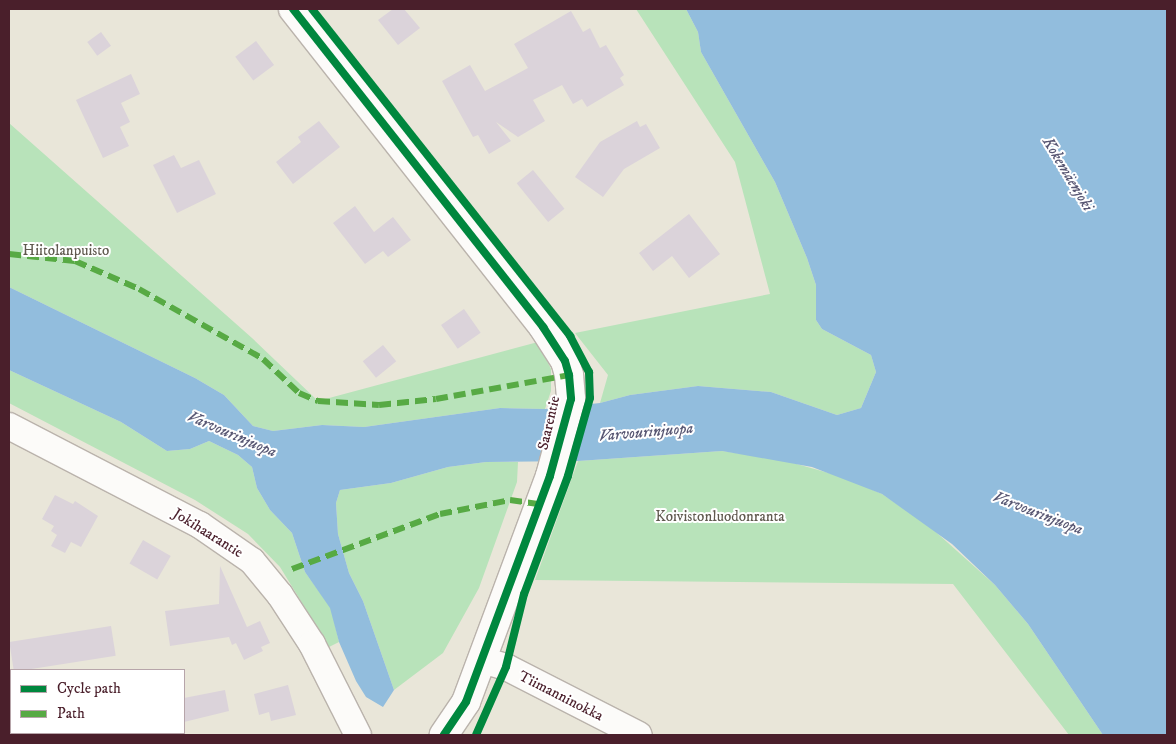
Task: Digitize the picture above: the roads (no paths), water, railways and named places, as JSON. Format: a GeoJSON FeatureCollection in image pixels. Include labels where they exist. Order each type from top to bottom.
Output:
{"type":"FeatureCollection","features":[{"type":"Feature","properties":{"kind":"street","name":"Saarentie"},"geometry":{"type":"LineString","coordinates":[[293,9],[543,327],[565,361],[572,399],[550,476],[466,702],[444,735]]}},
{"type":"Feature","properties":{"kind":"street","name":"Jokihaarantie"},"geometry":{"type":"LineString","coordinates":[[9,426],[200,524],[252,562],[280,596],[312,644],[358,735]]}},
{"type":"Feature","properties":{"kind":"street","name":"Tiimanninokka"},"geometry":{"type":"LineString","coordinates":[[482,660],[506,667],[639,735]]}},
{"type":"Feature","properties":{"kind":"water"},"geometry":{"type":"Polygon","coordinates":[[[686,9],[1167,9],[1167,735],[1103,735],[1028,624],[995,585],[952,544],[882,494],[812,467],[722,451],[578,461],[486,462],[448,467],[391,483],[340,490],[336,503],[338,534],[349,573],[363,601],[394,690],[383,707],[366,697],[356,681],[339,642],[330,608],[305,572],[292,533],[270,510],[257,488],[252,467],[238,455],[209,441],[190,449],[167,451],[121,422],[9,370],[9,287],[195,378],[224,395],[253,426],[273,431],[322,425],[364,427],[500,408],[545,409],[600,403],[630,395],[698,386],[771,392],[837,415],[861,408],[876,372],[871,355],[822,329],[816,320],[816,285],[807,258],[775,182],[701,52],[698,32],[686,9]]]}},
{"type":"Feature","properties":{"kind":"water label","name":"Kokemäenjoki"},"geometry":{"type":"Point","coordinates":[1068,174]}},
{"type":"Feature","properties":{"kind":"water label","name":"Varvourinjuopa"},"geometry":{"type":"Point","coordinates":[646,432]}},
{"type":"Feature","properties":{"kind":"water label","name":"Varvourinjuopa"},"geometry":{"type":"Point","coordinates":[232,434]}},
{"type":"Feature","properties":{"kind":"water label","name":"Varvourinjuopa"},"geometry":{"type":"Point","coordinates":[1038,513]}},
{"type":"Feature","properties":{"kind":"park label","name":"Hiitolanpuisto"},"geometry":{"type":"Point","coordinates":[66,251]}},
{"type":"Feature","properties":{"kind":"park label","name":"Koivistonluodonranta"},"geometry":{"type":"Point","coordinates":[720,517]}}]}
